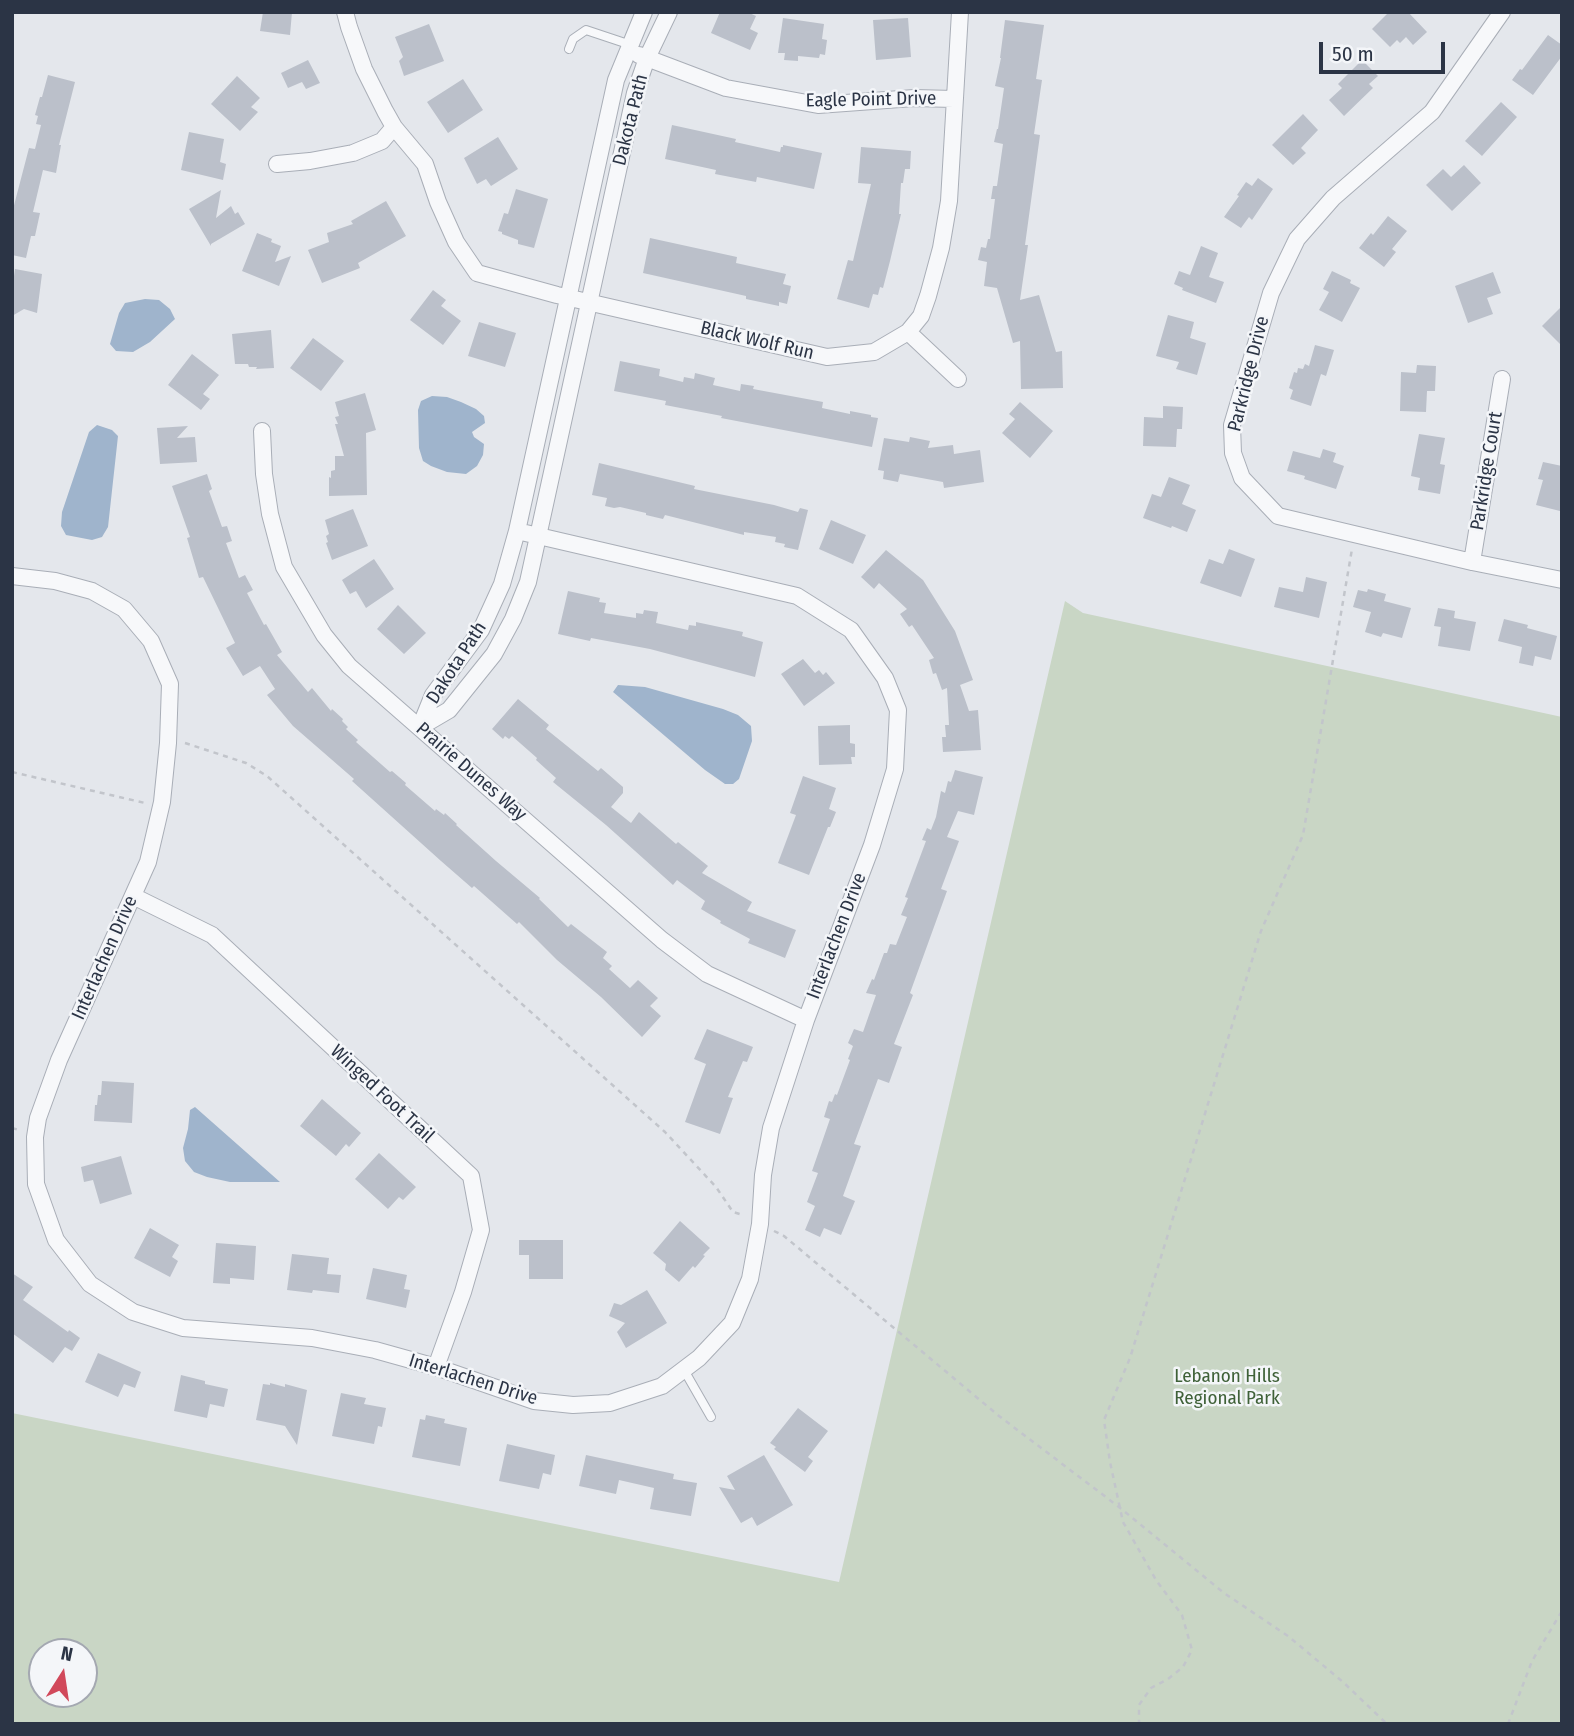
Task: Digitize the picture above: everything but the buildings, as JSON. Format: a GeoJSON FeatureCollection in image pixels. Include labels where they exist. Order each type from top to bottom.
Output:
{"type":"FeatureCollection","features":[{"type":"Feature","properties":{"kind":"street","name":"Black Wolf Run"},"geometry":{"type":"LineString","coordinates":[[345,12],[364,69],[394,127],[425,164],[456,242],[477,273],[568,298],[827,357],[874,352],[908,332],[922,316],[941,248],[949,201],[960,12]]}},
{"type":"Feature","properties":{"kind":"street","name":"Dakota Path"},"geometry":{"type":"LineString","coordinates":[[420,727],[433,695],[481,630],[502,584],[517,531],[616,80],[644,12]]}},
{"type":"Feature","properties":{"kind":"street","name":"Dakota Path"},"geometry":{"type":"LineString","coordinates":[[420,727],[449,710],[494,654],[513,620],[528,582],[635,93],[647,58],[669,12]]}},
{"type":"Feature","properties":{"kind":"street","name":"Parkridge Drive"},"geometry":{"type":"LineString","coordinates":[[1502,12],[1432,112],[1333,198],[1297,239],[1270,293],[1232,425],[1233,453],[1242,478],[1278,516],[1472,562],[1562,580]]}},
{"type":"Feature","properties":{"kind":"street","name":"Eagle Point Drive"},"geometry":{"type":"LineString","coordinates":[[629,48],[647,58],[726,88],[818,105],[914,98],[954,99]]}},
{"type":"Feature","properties":{"kind":"street"},"geometry":{"type":"LineString","coordinates":[[277,164],[353,153],[382,141],[394,127]]}},
{"type":"Feature","properties":{"kind":"street"},"geometry":{"type":"LineString","coordinates":[[908,332],[958,379]]}},
{"type":"Feature","properties":{"kind":"street","name":"Parkridge Court"},"geometry":{"type":"LineString","coordinates":[[1472,562],[1502,379]]}},
{"type":"Feature","properties":{"kind":"street","name":"Prairie Dunes Way"},"geometry":{"type":"LineString","coordinates":[[262,431],[264,474],[270,514],[284,567],[324,635],[349,666],[662,940],[707,974],[806,1020]]}},
{"type":"Feature","properties":{"kind":"street","name":"Interlachen Drive"},"geometry":{"type":"LineString","coordinates":[[12,576],[55,581],[92,591],[124,609],[151,641],[170,684],[169,737],[161,806],[148,862],[59,1060],[38,1118],[35,1137],[36,1184],[56,1240],[90,1284],[133,1312],[183,1328],[325,1340],[375,1350],[436,1367],[534,1401],[573,1405],[610,1403],[662,1386],[699,1358],[732,1323],[750,1279],[760,1224],[763,1175],[771,1128],[806,1020],[872,845],[895,769],[898,709],[885,678],[850,630],[797,596],[517,531]]}},
{"type":"Feature","properties":{"kind":"street","name":"Winged Foot Trail"},"geometry":{"type":"LineString","coordinates":[[134,896],[212,935],[471,1176],[481,1230],[463,1292],[436,1367]]}},
{"type":"Feature","properties":{"kind":"lane"},"geometry":{"type":"LineString","coordinates":[[569,49],[573,39],[586,30],[629,48]]}},
{"type":"Feature","properties":{"kind":"lane"},"geometry":{"type":"LineString","coordinates":[[684,1370],[711,1418]]}},
{"type":"Feature","properties":{"kind":"path"},"geometry":{"type":"LineString","coordinates":[[1141,1724],[1139,1705],[1145,1696],[1151,1688],[1183,1668],[1192,1650],[1182,1615],[1156,1580],[1123,1522],[1104,1420],[1130,1358],[1261,931],[1303,835],[1354,534]]}},
{"type":"Feature","properties":{"kind":"path"},"geometry":{"type":"LineString","coordinates":[[169,737],[246,763],[267,776],[665,1132],[716,1187],[733,1212],[747,1216],[784,1236],[999,1416],[1119,1507],[1224,1593],[1288,1636],[1343,1682],[1387,1724]]}},
{"type":"Feature","properties":{"kind":"path"},"geometry":{"type":"LineString","coordinates":[[12,772],[161,806]]}},
{"type":"Feature","properties":{"kind":"path"},"geometry":{"type":"LineString","coordinates":[[1508,1724],[1532,1661],[1562,1611]]}},
{"type":"Feature","properties":{"kind":"green space","name":"Lebanon Hills Regional Park"},"geometry":{"type":"Polygon","coordinates":[[[1065,601],[1083,613],[1562,717],[1562,1724],[12,1724],[12,1413],[839,1582],[1065,601]]]}},
{"type":"Feature","properties":{"kind":"water"},"geometry":{"type":"Polygon","coordinates":[[[145,299],[159,300],[170,309],[175,319],[150,342],[133,352],[116,351],[110,344],[119,313],[125,303],[145,299]]]}},
{"type":"Feature","properties":{"kind":"water"},"geometry":{"type":"Polygon","coordinates":[[[432,396],[461,402],[484,416],[485,423],[472,432],[474,437],[484,444],[483,455],[477,466],[466,474],[447,472],[423,461],[419,448],[418,410],[421,401],[432,396]]]}},
{"type":"Feature","properties":{"kind":"water"},"geometry":{"type":"Polygon","coordinates":[[[97,425],[112,430],[118,436],[108,527],[102,537],[92,540],[66,535],[61,526],[62,512],[89,432],[97,425]]]}},
{"type":"Feature","properties":{"kind":"water"},"geometry":{"type":"Polygon","coordinates":[[[618,685],[645,687],[738,715],[751,726],[752,741],[739,779],[733,784],[725,784],[705,770],[613,692],[618,685]]]}},
{"type":"Feature","properties":{"kind":"water"},"geometry":{"type":"Polygon","coordinates":[[[195,1107],[280,1182],[230,1182],[194,1172],[185,1161],[183,1148],[190,1110],[195,1107]]]}}]}
